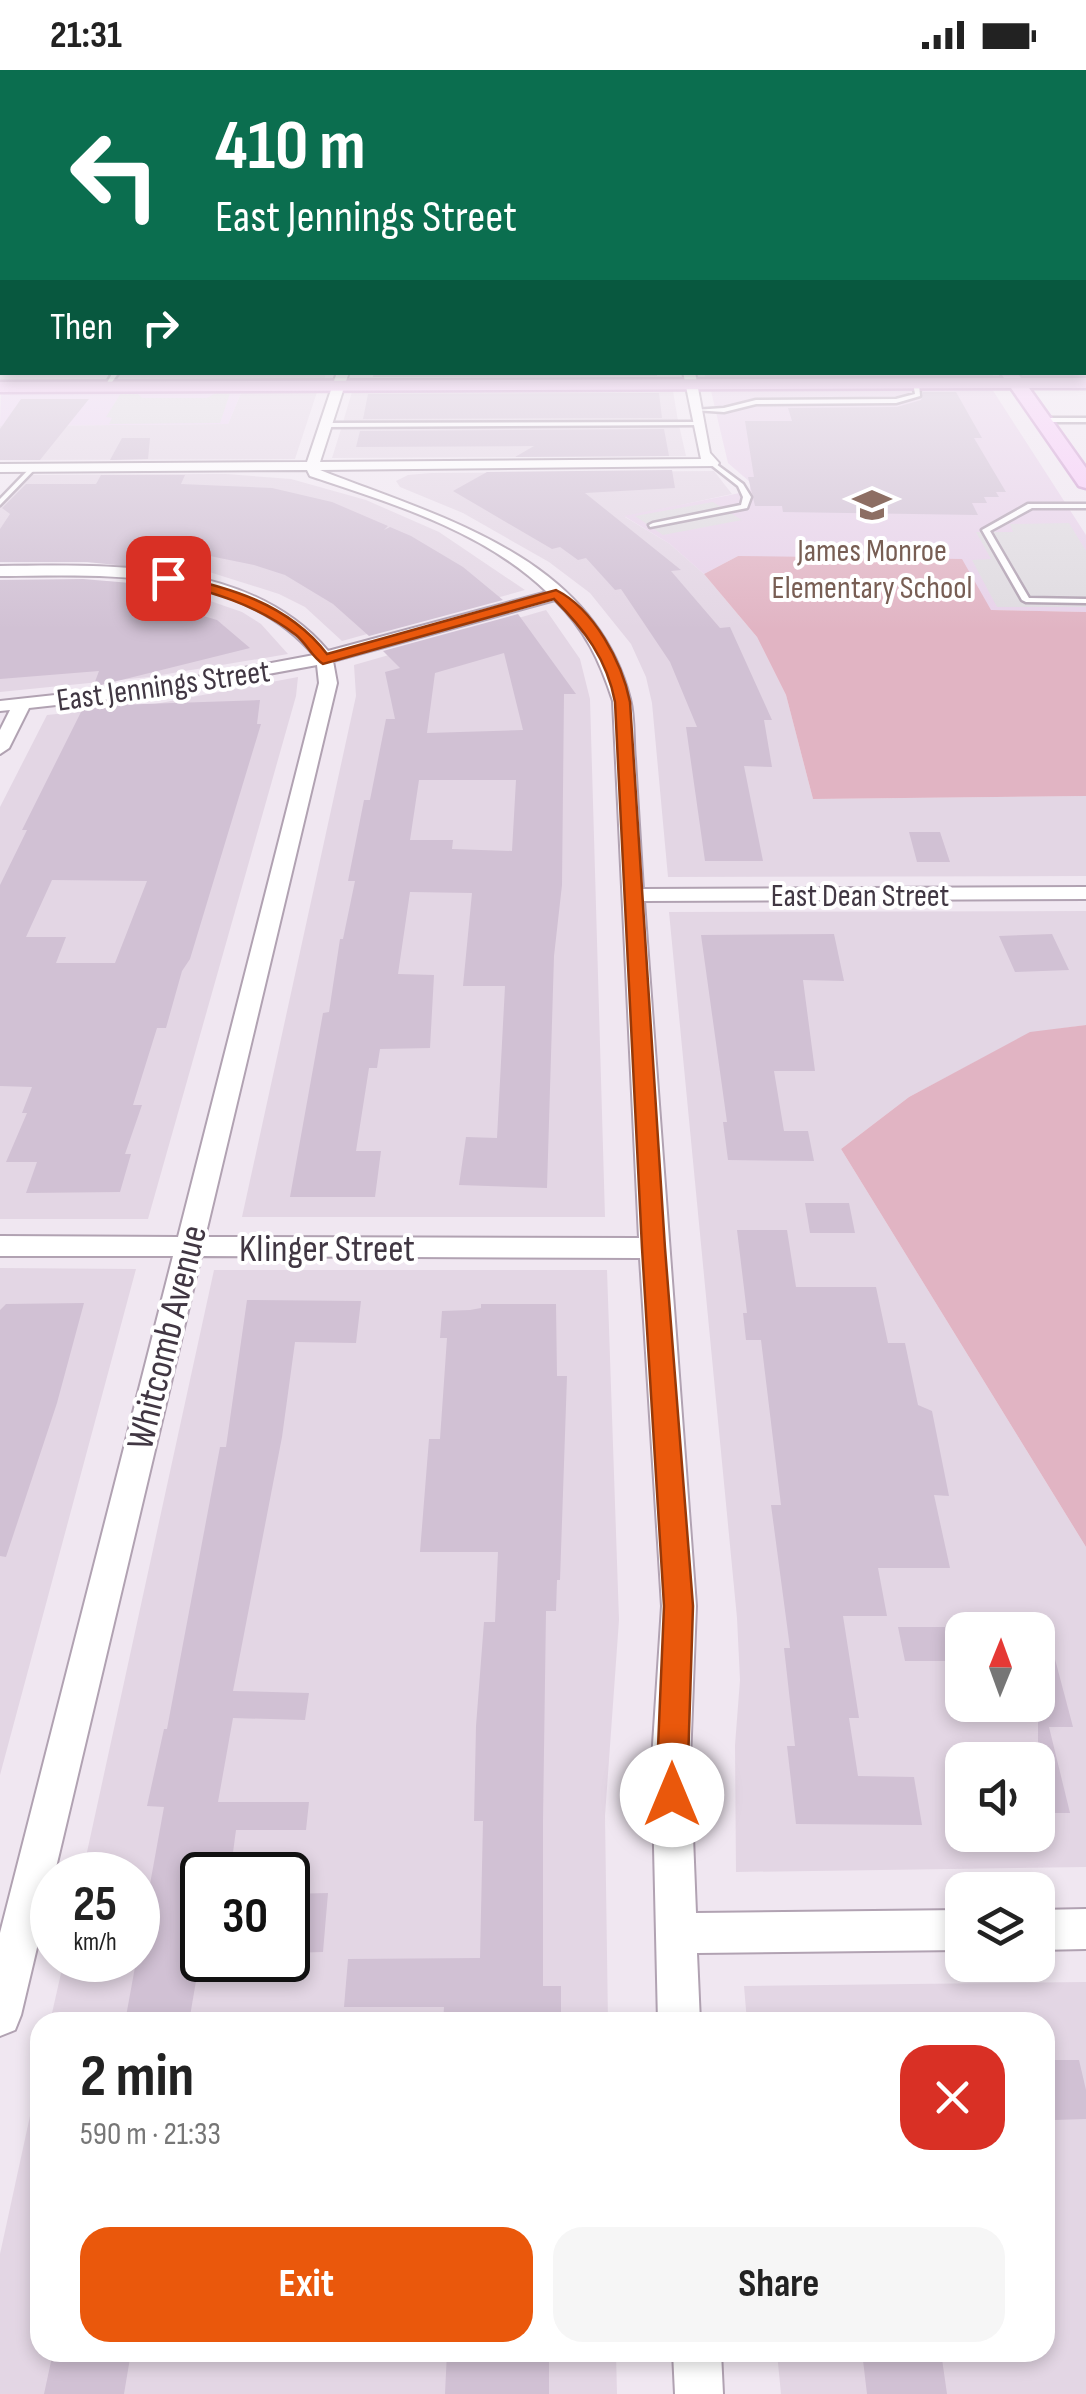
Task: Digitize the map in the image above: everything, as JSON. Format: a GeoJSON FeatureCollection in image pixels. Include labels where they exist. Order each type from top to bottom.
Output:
{"type":"FeatureCollection","features":[{"type":"Feature","properties":{"kind":"street"},"geometry":{"type":"LineString","coordinates":[[330,413],[312,467],[315,473],[364,487],[476,536],[556,594],[591,630],[618,676],[678,1606],[671,1760],[678,2012]]}},
{"type":"Feature","properties":{"kind":"street"},"geometry":{"type":"LineString","coordinates":[[697,413],[704,454],[712,463]]}},
{"type":"Feature","properties":{"kind":"street"},"geometry":{"type":"LineString","coordinates":[[1037,413],[1079,463],[1086,482]]}},
{"type":"Feature","properties":{"kind":"street"},"geometry":{"type":"LineString","coordinates":[[0,468],[712,463]]}},
{"type":"Feature","properties":{"kind":"street"},"geometry":{"type":"LineString","coordinates":[[364,487],[401,466]]}},
{"type":"Feature","properties":{"kind":"street"},"geometry":{"type":"LineString","coordinates":[[0,571],[104,571],[212,587],[278,614],[306,636],[323,660]]}},
{"type":"Feature","properties":{"kind":"street","name":"East Jennings Street"},"geometry":{"type":"LineString","coordinates":[[0,706],[181,686],[323,660],[556,594]]}},
{"type":"Feature","properties":{"kind":"street","name":"Whitcomb Avenue"},"geometry":{"type":"LineString","coordinates":[[0,2015],[327,698],[323,660]]}},
{"type":"Feature","properties":{"kind":"street"},"geometry":{"type":"LineString","coordinates":[[0,748],[22,704]]}},
{"type":"Feature","properties":{"kind":"street","name":"East Dean Street"},"geometry":{"type":"LineString","coordinates":[[634,894],[1086,893]]}},
{"type":"Feature","properties":{"kind":"street","name":"Klinger Street"},"geometry":{"type":"LineString","coordinates":[[0,1246],[653,1248]]}},
{"type":"Feature","properties":{"kind":"street"},"geometry":{"type":"LineString","coordinates":[[1055,1930],[1086,1929]]}},
{"type":"Feature","properties":{"kind":"street"},"geometry":{"type":"LineString","coordinates":[[674,1933],[945,1930]]}},
{"type":"Feature","properties":{"kind":"street"},"geometry":{"type":"LineString","coordinates":[[697,2362],[699,2394]]}},
{"type":"Feature","properties":{"kind":"lane"},"geometry":{"type":"LineString","coordinates":[[326,425],[698,417],[711,413]]}},
{"type":"Feature","properties":{"kind":"lane"},"geometry":{"type":"LineString","coordinates":[[1042,420],[1086,420]]}},
{"type":"Feature","properties":{"kind":"lane"},"geometry":{"type":"LineString","coordinates":[[653,525],[744,506],[747,497],[741,486],[712,463]]}},
{"type":"Feature","properties":{"kind":"lane"},"geometry":{"type":"LineString","coordinates":[[0,502],[33,468]]}},
{"type":"Feature","properties":{"kind":"lane"},"geometry":{"type":"LineString","coordinates":[[1086,506],[1031,506],[986,530],[1026,600],[1086,601]]}},
{"type":"Feature","properties":{"kind":"shaded area"},"geometry":{"type":"Polygon","coordinates":[[[0,413],[232,413],[228,424],[0,426],[0,413]]]}},
{"type":"Feature","properties":{"kind":"shaded area"},"geometry":{"type":"Polygon","coordinates":[[[108,413],[223,413],[220,423],[109,424],[112,418],[106,417],[108,413]]]}},
{"type":"Feature","properties":{"kind":"shaded area"},"geometry":{"type":"Polygon","coordinates":[[[232,413],[310,413],[295,459],[0,460],[0,426],[228,424],[232,413]]]}},
{"type":"Feature","properties":{"kind":"shaded area"},"geometry":{"type":"Polygon","coordinates":[[[346,413],[677,413],[678,421],[343,422],[346,413]]]}},
{"type":"Feature","properties":{"kind":"shaded area","name":"James Monroe Elementary School"},"geometry":{"type":"Polygon","coordinates":[[[716,413],[1008,413],[1086,535],[1086,612],[990,610],[738,556],[704,574],[670,544],[624,516],[750,491],[750,482],[728,463],[716,413]]]}},
{"type":"Feature","properties":{"kind":"shaded area"},"geometry":{"type":"Polygon","coordinates":[[[679,425],[686,456],[332,458],[342,426],[679,425]]]}},
{"type":"Feature","properties":{"kind":"shaded area"},"geometry":{"type":"Polygon","coordinates":[[[714,471],[732,494],[625,517],[670,544],[704,574],[757,637],[786,695],[813,799],[1086,796],[1086,876],[668,877],[652,703],[646,677],[631,644],[590,593],[549,562],[463,513],[400,487],[396,481],[408,475],[431,473],[714,471]]]}},
{"type":"Feature","properties":{"kind":"shaded area"},"geometry":{"type":"Polygon","coordinates":[[[226,474],[291,479],[366,500],[439,532],[525,590],[342,641],[305,607],[279,594],[206,571],[168,564],[0,560],[0,507],[30,475],[226,474]]]}},
{"type":"Feature","properties":{"kind":"shaded area"},"geometry":{"type":"Polygon","coordinates":[[[713,502],[742,520],[663,535],[635,516],[713,502]]]}},
{"type":"Feature","properties":{"kind":"shaded area"},"geometry":{"type":"Polygon","coordinates":[[[1069,523],[1086,551],[1086,607],[997,607],[972,560],[991,559],[976,532],[1013,532],[1010,524],[1069,523]]]}},
{"type":"Feature","properties":{"kind":"shaded area"},"geometry":{"type":"Polygon","coordinates":[[[738,556],[962,559],[991,610],[1086,612],[1086,796],[813,799],[786,695],[757,637],[704,574],[738,556]]]}},
{"type":"Feature","properties":{"kind":"shaded area"},"geometry":{"type":"Polygon","coordinates":[[[0,580],[107,581],[193,595],[242,612],[261,624],[288,654],[149,677],[0,692],[0,580]]]}},
{"type":"Feature","properties":{"kind":"shaded area"},"geometry":{"type":"Polygon","coordinates":[[[546,610],[580,659],[590,699],[605,1217],[242,1217],[356,696],[354,665],[546,610]]]}},
{"type":"Feature","properties":{"kind":"shaded area"},"geometry":{"type":"Polygon","coordinates":[[[298,677],[296,696],[148,1219],[0,1219],[0,807],[47,715],[155,704],[298,677]]]}},
{"type":"Feature","properties":{"kind":"shaded area"},"geometry":{"type":"Polygon","coordinates":[[[1086,911],[1086,1025],[1030,1033],[909,1097],[841,1149],[1086,1547],[1086,1867],[736,1872],[735,1745],[740,1680],[669,912],[1086,911]]]}},
{"type":"Feature","properties":{"kind":"shaded area"},"geometry":{"type":"Polygon","coordinates":[[[1086,1025],[1086,1547],[841,1149],[909,1097],[1030,1032],[1086,1025]]]}},
{"type":"Feature","properties":{"kind":"shaded area"},"geometry":{"type":"Polygon","coordinates":[[[0,1268],[136,1269],[0,1775],[0,1268]]]}},
{"type":"Feature","properties":{"kind":"shaded area"},"geometry":{"type":"Polygon","coordinates":[[[214,1270],[607,1270],[619,1620],[605,1816],[608,2012],[52,2012],[59,1982],[160,1982],[160,1852],[87,1852],[214,1270]]]}},
{"type":"Feature","properties":{"kind":"shaded area"},"geometry":{"type":"Polygon","coordinates":[[[1086,1982],[1086,2394],[781,2394],[778,2362],[1055,2362],[1055,2012],[746,2012],[744,1986],[1086,1982]]]}},
{"type":"Feature","properties":{"kind":"shaded area"},"geometry":{"type":"Polygon","coordinates":[[[30,2116],[30,2362],[616,2362],[617,2394],[0,2394],[0,2254],[30,2116]]]}},
{"type":"Feature","properties":{"kind":"building"},"geometry":{"type":"Polygon","coordinates":[[[11,413],[77,413],[40,460],[0,460],[0,429],[11,413]]]}},
{"type":"Feature","properties":{"kind":"building"},"geometry":{"type":"Polygon","coordinates":[[[364,413],[661,413],[662,418],[363,419],[364,413]]]}},
{"type":"Feature","properties":{"kind":"building"},"geometry":{"type":"Polygon","coordinates":[[[790,413],[968,413],[982,438],[974,438],[1006,492],[996,492],[999,497],[984,497],[987,503],[972,503],[978,515],[783,512],[782,506],[755,506],[748,477],[754,477],[745,421],[792,421],[790,413]]]}},
{"type":"Feature","properties":{"kind":"building"},"geometry":{"type":"Polygon","coordinates":[[[664,429],[669,456],[515,457],[534,446],[356,447],[360,431],[664,429]]]}},
{"type":"Feature","properties":{"kind":"building"},"geometry":{"type":"Polygon","coordinates":[[[122,438],[150,438],[148,459],[110,460],[122,438]]]}},
{"type":"Feature","properties":{"kind":"building"},"geometry":{"type":"Polygon","coordinates":[[[672,470],[675,488],[585,493],[681,570],[671,571],[720,628],[730,627],[772,720],[764,720],[772,767],[744,766],[763,861],[705,861],[686,727],[697,727],[670,662],[621,589],[615,590],[586,558],[578,560],[560,547],[552,549],[453,491],[487,472],[672,470]]]}},
{"type":"Feature","properties":{"kind":"building"},"geometry":{"type":"Polygon","coordinates":[[[101,475],[185,475],[181,484],[272,488],[332,502],[388,526],[384,530],[390,527],[411,536],[463,567],[503,600],[369,636],[333,604],[285,575],[205,555],[184,572],[87,562],[0,562],[0,529],[10,514],[2,508],[26,484],[96,484],[101,475]]]}},
{"type":"Feature","properties":{"kind":"building"},"geometry":{"type":"Polygon","coordinates":[[[83,579],[166,586],[148,600],[217,620],[250,648],[93,687],[99,671],[0,679],[0,580],[83,579]]]}},
{"type":"Feature","properties":{"kind":"building"},"geometry":{"type":"Polygon","coordinates":[[[518,614],[576,694],[564,694],[562,885],[554,956],[547,1188],[459,1185],[466,1137],[497,1138],[505,986],[463,986],[472,893],[410,892],[398,974],[434,975],[430,1048],[380,1049],[377,1068],[369,1068],[356,1151],[381,1151],[375,1197],[290,1197],[323,1013],[329,1012],[340,939],[355,881],[348,881],[364,800],[370,800],[386,719],[395,719],[385,672],[400,668],[383,651],[518,614]],[[504,653],[435,673],[427,733],[523,730],[504,653]],[[419,780],[410,840],[453,840],[452,849],[512,851],[516,780],[419,780]]]}},
{"type":"Feature","properties":{"kind":"building"},"geometry":{"type":"Polygon","coordinates":[[[260,700],[257,724],[261,724],[190,959],[182,971],[166,1028],[157,1028],[133,1105],[142,1105],[125,1154],[131,1154],[120,1192],[26,1193],[37,1162],[6,1162],[27,1113],[22,1113],[32,1087],[0,1086],[0,885],[27,830],[22,830],[84,706],[260,700]],[[52,880],[26,937],[66,937],[56,963],[115,963],[147,881],[52,880]]]}},
{"type":"Feature","properties":{"kind":"building"},"geometry":{"type":"Polygon","coordinates":[[[909,832],[940,832],[950,862],[917,862],[909,832]]]}},
{"type":"Feature","properties":{"kind":"building"},"geometry":{"type":"Polygon","coordinates":[[[834,934],[844,981],[803,980],[815,1071],[774,1071],[784,1131],[808,1131],[814,1161],[728,1160],[723,1122],[727,1122],[701,935],[834,934]]]}},
{"type":"Feature","properties":{"kind":"building"},"geometry":{"type":"Polygon","coordinates":[[[1052,934],[1069,970],[1015,972],[999,936],[1052,934]]]}},
{"type":"Feature","properties":{"kind":"building"},"geometry":{"type":"Polygon","coordinates":[[[805,1203],[849,1203],[855,1233],[810,1233],[805,1203]]]}},
{"type":"Feature","properties":{"kind":"building"},"geometry":{"type":"Polygon","coordinates":[[[737,1230],[787,1230],[796,1287],[876,1287],[888,1343],[905,1343],[918,1405],[932,1411],[949,1496],[934,1495],[950,1568],[878,1568],[887,1616],[843,1616],[859,1718],[849,1718],[858,1776],[914,1777],[922,1825],[796,1824],[787,1746],[795,1746],[784,1648],[790,1648],[771,1505],[781,1505],[761,1340],[746,1340],[743,1313],[747,1313],[737,1230]]]}},
{"type":"Feature","properties":{"kind":"building"},"geometry":{"type":"Polygon","coordinates":[[[247,1300],[361,1301],[356,1343],[295,1342],[282,1437],[233,1691],[309,1693],[305,1720],[233,1718],[218,1802],[309,1802],[306,1830],[236,1830],[233,1852],[180,1852],[180,1982],[196,1982],[191,2012],[127,2012],[132,1982],[160,1982],[160,1852],[156,1852],[164,1807],[147,1806],[167,1729],[220,1447],[226,1447],[247,1300]]]}},
{"type":"Feature","properties":{"kind":"building"},"geometry":{"type":"Polygon","coordinates":[[[84,1303],[57,1403],[6,1557],[0,1556],[0,1310],[6,1304],[84,1303]]]}},
{"type":"Feature","properties":{"kind":"building"},"geometry":{"type":"Polygon","coordinates":[[[481,1304],[556,1304],[557,1376],[567,1376],[560,1580],[556,1611],[546,1611],[543,1821],[543,1986],[561,1986],[561,2012],[344,2007],[348,1959],[480,1958],[483,1821],[474,1821],[476,1726],[484,1622],[495,1622],[498,1552],[420,1552],[429,1439],[440,1439],[447,1338],[440,1338],[442,1311],[481,1308],[481,1304]]]}},
{"type":"Feature","properties":{"kind":"building"},"geometry":{"type":"Polygon","coordinates":[[[898,1627],[945,1627],[945,1661],[905,1661],[898,1627]]]}},
{"type":"Feature","properties":{"kind":"building"},"geometry":{"type":"Polygon","coordinates":[[[1055,1659],[1073,1727],[1049,1727],[1053,1742],[1038,1742],[1038,1722],[1055,1722],[1055,1659]]]}},
{"type":"Feature","properties":{"kind":"building"},"geometry":{"type":"Polygon","coordinates":[[[1055,1752],[1070,1813],[1055,1813],[1055,1752]]]}},
{"type":"Feature","properties":{"kind":"building"},"geometry":{"type":"Polygon","coordinates":[[[310,1893],[328,1893],[323,1952],[310,1952],[310,1893]]]}},
{"type":"Feature","properties":{"kind":"building"},"geometry":{"type":"Polygon","coordinates":[[[1055,2060],[1079,2060],[1086,2090],[1086,2119],[1055,2120],[1055,2060]]]}},
{"type":"Feature","properties":{"kind":"building"},"geometry":{"type":"Polygon","coordinates":[[[51,2362],[129,2362],[124,2394],[44,2394],[51,2362]]]}},
{"type":"Feature","properties":{"kind":"building"},"geometry":{"type":"Polygon","coordinates":[[[447,2362],[549,2362],[549,2394],[445,2394],[447,2362]]]}},
{"type":"Feature","properties":{"kind":"building"},"geometry":{"type":"Polygon","coordinates":[[[863,2362],[942,2362],[947,2394],[867,2394],[863,2362]]]}},
{"type":"Feature","properties":{"kind":"place","name":"James Monroe Elementary School"},"geometry":{"type":"Point","coordinates":[872,505]}},
{"type":"Feature","properties":{"kind":"route"},"geometry":{"type":"LineString","coordinates":[[168,578],[212,587],[265,607],[306,636],[323,660],[556,594],[591,630],[618,676],[678,1606],[672,1795]]}}]}
